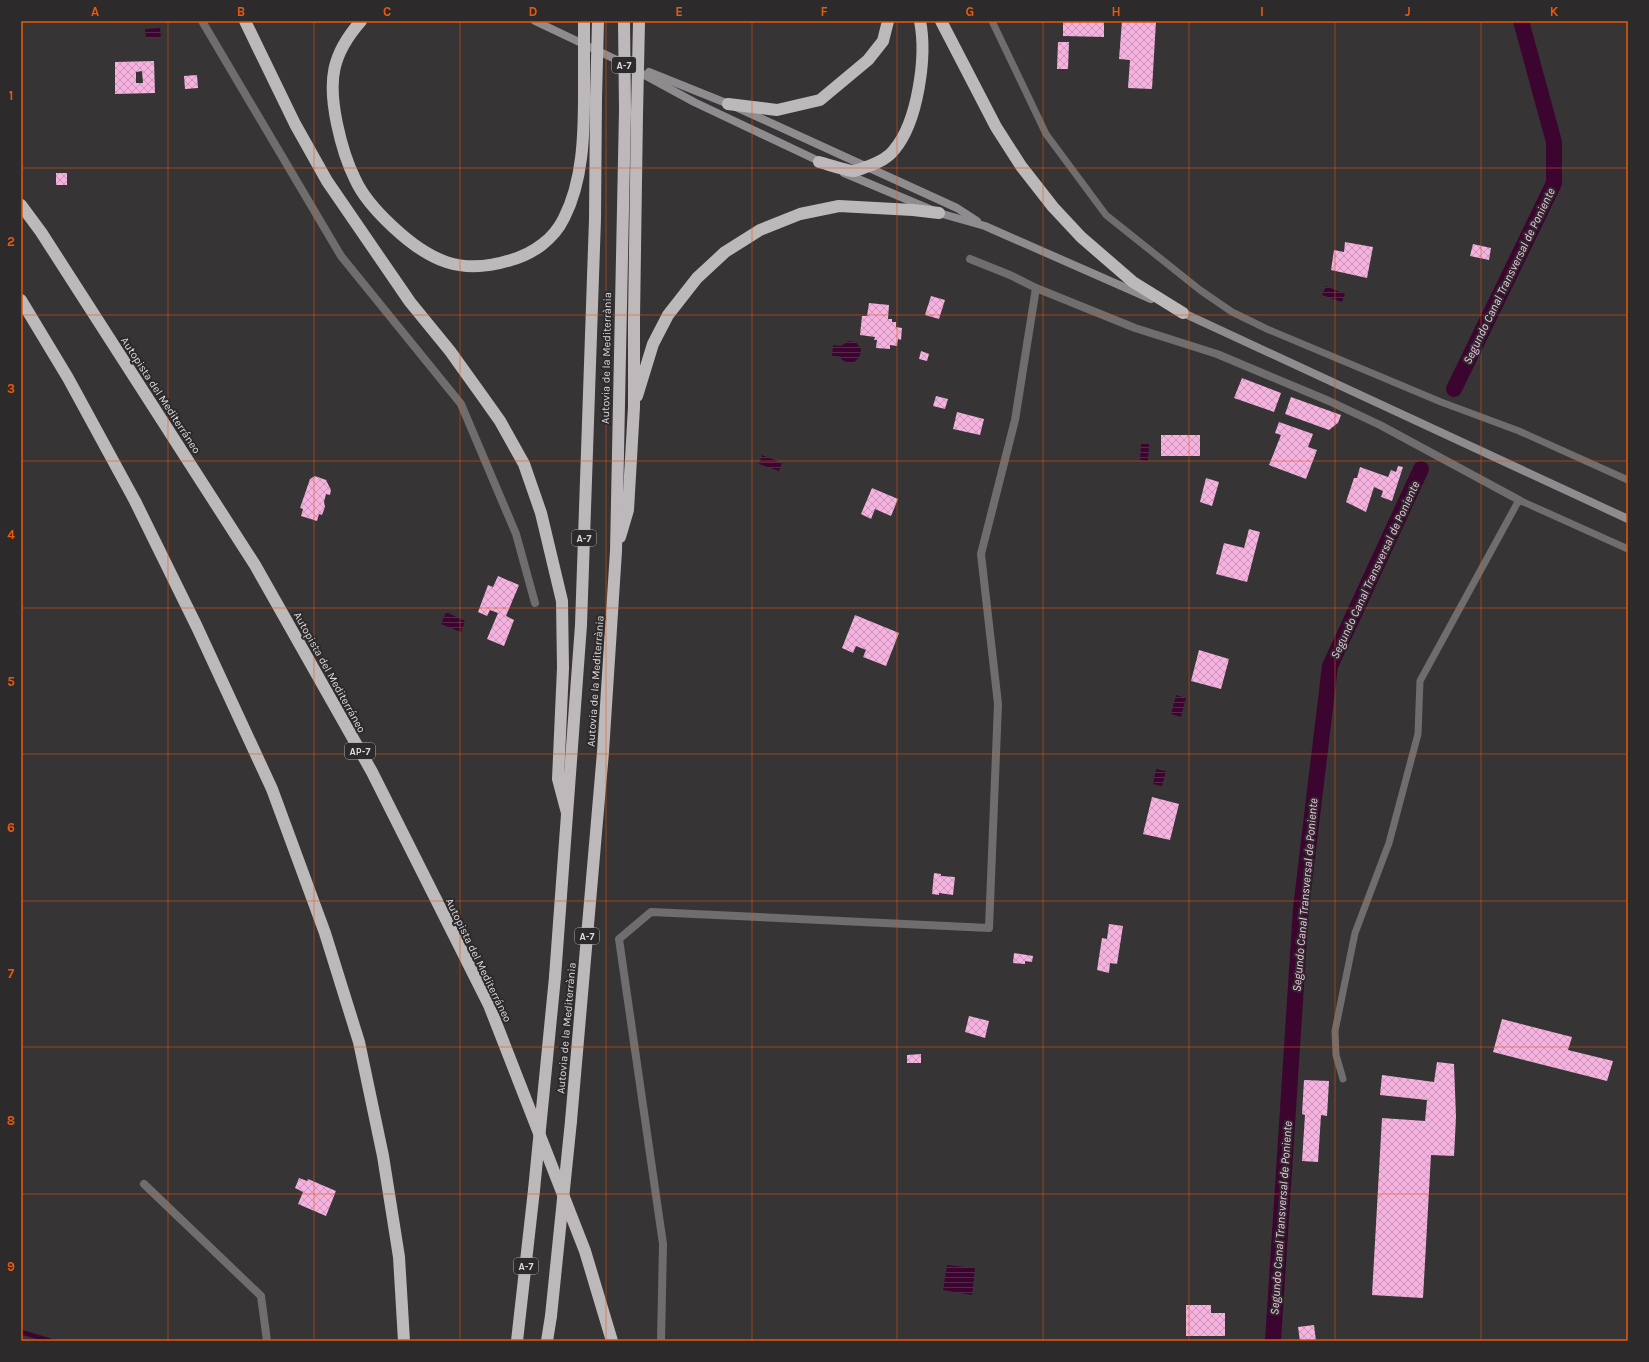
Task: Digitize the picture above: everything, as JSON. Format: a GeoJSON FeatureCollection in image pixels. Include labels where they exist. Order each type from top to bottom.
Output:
{"type":"FeatureCollection","features":[{"type":"Feature","properties":{"kind":"highway"},"geometry":{"type":"LineString","coordinates":[[246,21],[296,124],[327,181],[410,302],[450,351],[500,421],[524,464],[541,513],[562,600],[563,668],[558,779],[567,814]]}},
{"type":"Feature","properties":{"kind":"highway"},"geometry":{"type":"LineString","coordinates":[[361,21],[348,36],[337,58],[333,79],[335,112],[342,149],[355,180],[373,207],[407,240],[422,252],[443,262],[472,267],[494,266],[517,259],[538,249],[555,232],[564,218],[572,197],[584,138],[584,21]]}},
{"type":"Feature","properties":{"kind":"highway","name":"Autovia de la Mediterrània"},"geometry":{"type":"LineString","coordinates":[[517,1341],[534,1190],[555,977],[581,625],[595,219],[598,21]]}},
{"type":"Feature","properties":{"kind":"highway","name":"Autovia de la Mediterrània"},"geometry":{"type":"LineString","coordinates":[[547,1341],[551,1316],[571,1121],[603,760],[616,551],[625,110],[624,21]]}},
{"type":"Feature","properties":{"kind":"highway"},"geometry":{"type":"LineString","coordinates":[[728,104],[777,110],[820,100],[868,60],[883,41],[888,21]]}},
{"type":"Feature","properties":{"kind":"highway"},"geometry":{"type":"LineString","coordinates":[[819,162],[854,171],[881,161],[894,150],[903,138],[913,112],[922,71],[922,32],[920,21]]}},
{"type":"Feature","properties":{"kind":"highway"},"geometry":{"type":"LineString","coordinates":[[941,21],[996,127],[1021,166],[1053,207],[1081,237],[1133,282],[1182,312]]}},
{"type":"Feature","properties":{"kind":"highway"},"geometry":{"type":"LineString","coordinates":[[616,551],[628,510],[634,407],[639,22]]}},
{"type":"Feature","properties":{"kind":"highway","name":"Autopista del Mediterráneo"},"geometry":{"type":"LineString","coordinates":[[21,205],[45,239],[255,565],[372,772],[489,1005],[585,1251],[612,1341]]}},
{"type":"Feature","properties":{"kind":"highway"},"geometry":{"type":"LineString","coordinates":[[634,407],[653,344],[668,315],[697,278],[731,248],[760,230],[800,214],[839,206],[898,208],[939,213]]}},
{"type":"Feature","properties":{"kind":"highway"},"geometry":{"type":"LineString","coordinates":[[21,300],[68,378],[136,501],[198,627],[272,789],[325,932],[359,1042],[383,1156],[399,1257],[404,1341]]}},
{"type":"Feature","properties":{"kind":"street"},"geometry":{"type":"LineString","coordinates":[[202,21],[341,256],[461,404],[516,534],[535,603]]}},
{"type":"Feature","properties":{"kind":"street"},"geometry":{"type":"LineString","coordinates":[[534,21],[615,59],[728,104],[867,167],[956,208],[985,226]]}},
{"type":"Feature","properties":{"kind":"street"},"geometry":{"type":"LineString","coordinates":[[615,59],[694,102],[819,162],[939,213],[985,226],[1182,312],[1628,519]]}},
{"type":"Feature","properties":{"kind":"street"},"geometry":{"type":"LineString","coordinates":[[970,259],[1010,274],[1036,288],[1135,328],[1217,354],[1329,401],[1380,425],[1519,500]]}},
{"type":"Feature","properties":{"kind":"street"},"geometry":{"type":"LineString","coordinates":[[661,1341],[663,1244],[619,939],[652,912],[989,928],[998,704],[981,554],[1015,420],[1036,288]]}},
{"type":"Feature","properties":{"kind":"street"},"geometry":{"type":"LineString","coordinates":[[144,1184],[261,1296],[267,1341]]}},
{"type":"Feature","properties":{"kind":"lane"},"geometry":{"type":"LineString","coordinates":[[992,21],[1046,134],[1106,215],[1200,290],[1232,312],[1267,329],[1441,402],[1519,431],[1628,480]]}},
{"type":"Feature","properties":{"kind":"lane"},"geometry":{"type":"LineString","coordinates":[[1342,1078],[1336,1055],[1334,1032],[1355,932],[1389,843],[1418,734],[1420,681],[1519,500],[1628,549]]}},
{"type":"Feature","properties":{"kind":"shaded area"},"geometry":{"type":"Polygon","coordinates":[[[160,28],[161,38],[146,38],[145,29],[160,28]]]}},
{"type":"Feature","properties":{"kind":"shaded area"},"geometry":{"type":"Polygon","coordinates":[[[1326,286],[1345,294],[1342,302],[1322,295],[1326,286]]]}},
{"type":"Feature","properties":{"kind":"shaded area"},"geometry":{"type":"Polygon","coordinates":[[[848,341],[856,342],[861,349],[859,358],[856,361],[849,363],[842,360],[839,356],[832,356],[833,345],[841,346],[848,341]]]}},
{"type":"Feature","properties":{"kind":"shaded area"},"geometry":{"type":"Polygon","coordinates":[[[1141,444],[1149,444],[1148,461],[1140,460],[1141,444]]]}},
{"type":"Feature","properties":{"kind":"shaded area"},"geometry":{"type":"Polygon","coordinates":[[[762,455],[782,463],[779,471],[759,464],[762,455]]]}},
{"type":"Feature","properties":{"kind":"shaded area"},"geometry":{"type":"Polygon","coordinates":[[[446,612],[465,621],[461,632],[441,624],[446,612]]]}},
{"type":"Feature","properties":{"kind":"shaded area"},"geometry":{"type":"Polygon","coordinates":[[[1176,695],[1186,698],[1181,717],[1171,714],[1176,695]]]}},
{"type":"Feature","properties":{"kind":"shaded area"},"geometry":{"type":"Polygon","coordinates":[[[1156,769],[1166,771],[1162,786],[1153,784],[1156,769]]]}},
{"type":"Feature","properties":{"kind":"shaded area"},"geometry":{"type":"Polygon","coordinates":[[[947,1265],[975,1268],[972,1295],[943,1290],[947,1265]]]}},
{"type":"Feature","properties":{"kind":"building"},"geometry":{"type":"Polygon","coordinates":[[[1063,21],[1104,21],[1104,37],[1063,36],[1063,21]]]}},
{"type":"Feature","properties":{"kind":"building"},"geometry":{"type":"Polygon","coordinates":[[[1122,21],[1156,21],[1152,89],[1128,88],[1130,60],[1119,59],[1122,21]]]}},
{"type":"Feature","properties":{"kind":"building"},"geometry":{"type":"Polygon","coordinates":[[[1058,42],[1069,42],[1068,69],[1057,69],[1058,42]]]}},
{"type":"Feature","properties":{"kind":"building"},"geometry":{"type":"Polygon","coordinates":[[[154,61],[155,93],[115,94],[115,62],[154,61]],[[142,71],[136,72],[136,83],[143,83],[142,71]]]}},
{"type":"Feature","properties":{"kind":"building"},"geometry":{"type":"Polygon","coordinates":[[[197,75],[198,88],[185,89],[184,76],[197,75]]]}},
{"type":"Feature","properties":{"kind":"building"},"geometry":{"type":"Polygon","coordinates":[[[56,173],[67,173],[67,185],[56,185],[56,173]]]}},
{"type":"Feature","properties":{"kind":"building"},"geometry":{"type":"Polygon","coordinates":[[[1345,242],[1373,247],[1367,278],[1331,270],[1334,250],[1344,252],[1345,242]]]}},
{"type":"Feature","properties":{"kind":"building"},"geometry":{"type":"Polygon","coordinates":[[[1473,244],[1491,248],[1489,260],[1470,256],[1473,244]]]}},
{"type":"Feature","properties":{"kind":"building"},"geometry":{"type":"Polygon","coordinates":[[[931,296],[945,300],[939,319],[925,315],[931,296]]]}},
{"type":"Feature","properties":{"kind":"building"},"geometry":{"type":"Polygon","coordinates":[[[869,303],[889,305],[888,319],[892,319],[892,322],[896,322],[896,327],[902,328],[901,340],[898,339],[897,346],[890,345],[890,349],[876,348],[877,340],[874,340],[875,337],[860,335],[862,316],[867,316],[869,303]]]}},
{"type":"Feature","properties":{"kind":"building"},"geometry":{"type":"Polygon","coordinates":[[[921,351],[929,354],[927,361],[919,359],[921,351]]]}},
{"type":"Feature","properties":{"kind":"building"},"geometry":{"type":"Polygon","coordinates":[[[1242,378],[1281,393],[1274,412],[1234,398],[1242,378]]]}},
{"type":"Feature","properties":{"kind":"building"},"geometry":{"type":"Polygon","coordinates":[[[936,396],[948,399],[945,409],[933,406],[936,396]]]}},
{"type":"Feature","properties":{"kind":"building"},"geometry":{"type":"Polygon","coordinates":[[[1291,397],[1341,415],[1338,423],[1329,430],[1285,414],[1291,397]]]}},
{"type":"Feature","properties":{"kind":"building"},"geometry":{"type":"Polygon","coordinates":[[[957,412],[984,419],[980,435],[953,429],[957,412]]]}},
{"type":"Feature","properties":{"kind":"building"},"geometry":{"type":"Polygon","coordinates":[[[1279,422],[1313,434],[1308,447],[1317,450],[1306,479],[1269,465],[1281,435],[1275,433],[1279,422]]]}},
{"type":"Feature","properties":{"kind":"building"},"geometry":{"type":"Polygon","coordinates":[[[1161,435],[1200,435],[1200,456],[1161,456],[1161,435]]]}},
{"type":"Feature","properties":{"kind":"building"},"geometry":{"type":"Polygon","coordinates":[[[1398,466],[1403,467],[1392,501],[1381,497],[1383,491],[1374,487],[1366,512],[1346,502],[1354,478],[1357,478],[1360,467],[1388,477],[1391,470],[1396,472],[1398,466]]]}},
{"type":"Feature","properties":{"kind":"building"},"geometry":{"type":"Polygon","coordinates":[[[315,476],[326,480],[331,490],[330,495],[326,494],[324,502],[325,507],[322,515],[319,514],[317,521],[301,516],[303,509],[300,508],[310,479],[315,476]]]}},
{"type":"Feature","properties":{"kind":"building"},"geometry":{"type":"Polygon","coordinates":[[[1206,478],[1219,482],[1212,506],[1200,502],[1206,478]]]}},
{"type":"Feature","properties":{"kind":"building"},"geometry":{"type":"Polygon","coordinates":[[[872,488],[898,499],[891,516],[875,509],[871,519],[861,514],[872,488]]]}},
{"type":"Feature","properties":{"kind":"building"},"geometry":{"type":"Polygon","coordinates":[[[1249,529],[1260,532],[1247,582],[1216,574],[1224,543],[1244,548],[1249,529]]]}},
{"type":"Feature","properties":{"kind":"building"},"geometry":{"type":"Polygon","coordinates":[[[498,576],[519,585],[506,616],[514,620],[504,646],[487,639],[498,613],[490,610],[487,616],[478,612],[488,585],[493,587],[498,576]]]}},
{"type":"Feature","properties":{"kind":"building"},"geometry":{"type":"Polygon","coordinates":[[[855,615],[899,633],[886,666],[863,657],[866,650],[856,646],[853,653],[842,648],[855,615]]]}},
{"type":"Feature","properties":{"kind":"building"},"geometry":{"type":"Polygon","coordinates":[[[1199,650],[1229,659],[1221,689],[1191,681],[1199,650]]]}},
{"type":"Feature","properties":{"kind":"building"},"geometry":{"type":"Polygon","coordinates":[[[1152,797],[1179,804],[1170,840],[1143,834],[1152,797]]]}},
{"type":"Feature","properties":{"kind":"building"},"geometry":{"type":"Polygon","coordinates":[[[934,873],[941,874],[941,876],[955,877],[953,895],[939,893],[939,895],[932,894],[934,873]]]}},
{"type":"Feature","properties":{"kind":"building"},"geometry":{"type":"Polygon","coordinates":[[[1109,924],[1123,926],[1117,964],[1110,963],[1109,973],[1097,970],[1102,938],[1107,939],[1109,924]]]}},
{"type":"Feature","properties":{"kind":"building"},"geometry":{"type":"Polygon","coordinates":[[[1014,953],[1033,956],[1032,962],[1025,961],[1025,964],[1013,963],[1014,953]]]}},
{"type":"Feature","properties":{"kind":"building"},"geometry":{"type":"Polygon","coordinates":[[[969,1016],[989,1021],[985,1038],[965,1032],[969,1016]]]}},
{"type":"Feature","properties":{"kind":"building"},"geometry":{"type":"Polygon","coordinates":[[[1502,1019],[1572,1037],[1568,1050],[1613,1061],[1607,1081],[1493,1052],[1502,1019]]]}},
{"type":"Feature","properties":{"kind":"building"},"geometry":{"type":"Polygon","coordinates":[[[921,1054],[921,1063],[907,1063],[907,1055],[921,1054]]]}},
{"type":"Feature","properties":{"kind":"building"},"geometry":{"type":"Polygon","coordinates":[[[1437,1062],[1454,1064],[1456,1117],[1454,1156],[1431,1155],[1423,1298],[1372,1295],[1382,1118],[1425,1121],[1427,1100],[1380,1095],[1382,1075],[1434,1082],[1437,1062]]]}},
{"type":"Feature","properties":{"kind":"building"},"geometry":{"type":"Polygon","coordinates":[[[1304,1080],[1329,1081],[1327,1116],[1321,1115],[1318,1162],[1302,1161],[1305,1115],[1302,1114],[1304,1080]]]}},
{"type":"Feature","properties":{"kind":"building"},"geometry":{"type":"Polygon","coordinates":[[[299,1178],[307,1181],[308,1179],[336,1191],[326,1216],[298,1204],[303,1192],[295,1188],[299,1178]]]}},
{"type":"Feature","properties":{"kind":"building"},"geometry":{"type":"Polygon","coordinates":[[[1186,1305],[1211,1305],[1211,1313],[1225,1313],[1225,1336],[1186,1336],[1186,1305]]]}},
{"type":"Feature","properties":{"kind":"building"},"geometry":{"type":"Polygon","coordinates":[[[1314,1325],[1316,1341],[1300,1341],[1298,1327],[1314,1325]]]}},
{"type":"Feature","properties":{"kind":"waterway","name":"Segundo Canal Transversal de Poniente"},"geometry":{"type":"LineString","coordinates":[[1454,389],[1554,183],[1554,142],[1521,21]]}},
{"type":"Feature","properties":{"kind":"waterway","name":"Segundo Canal Transversal de Poniente"},"geometry":{"type":"LineString","coordinates":[[1273,1341],[1301,908],[1330,666],[1421,469]]}},
{"type":"Feature","properties":{"kind":"waterway"},"geometry":{"type":"LineString","coordinates":[[21,1332],[51,1341]]}}]}
